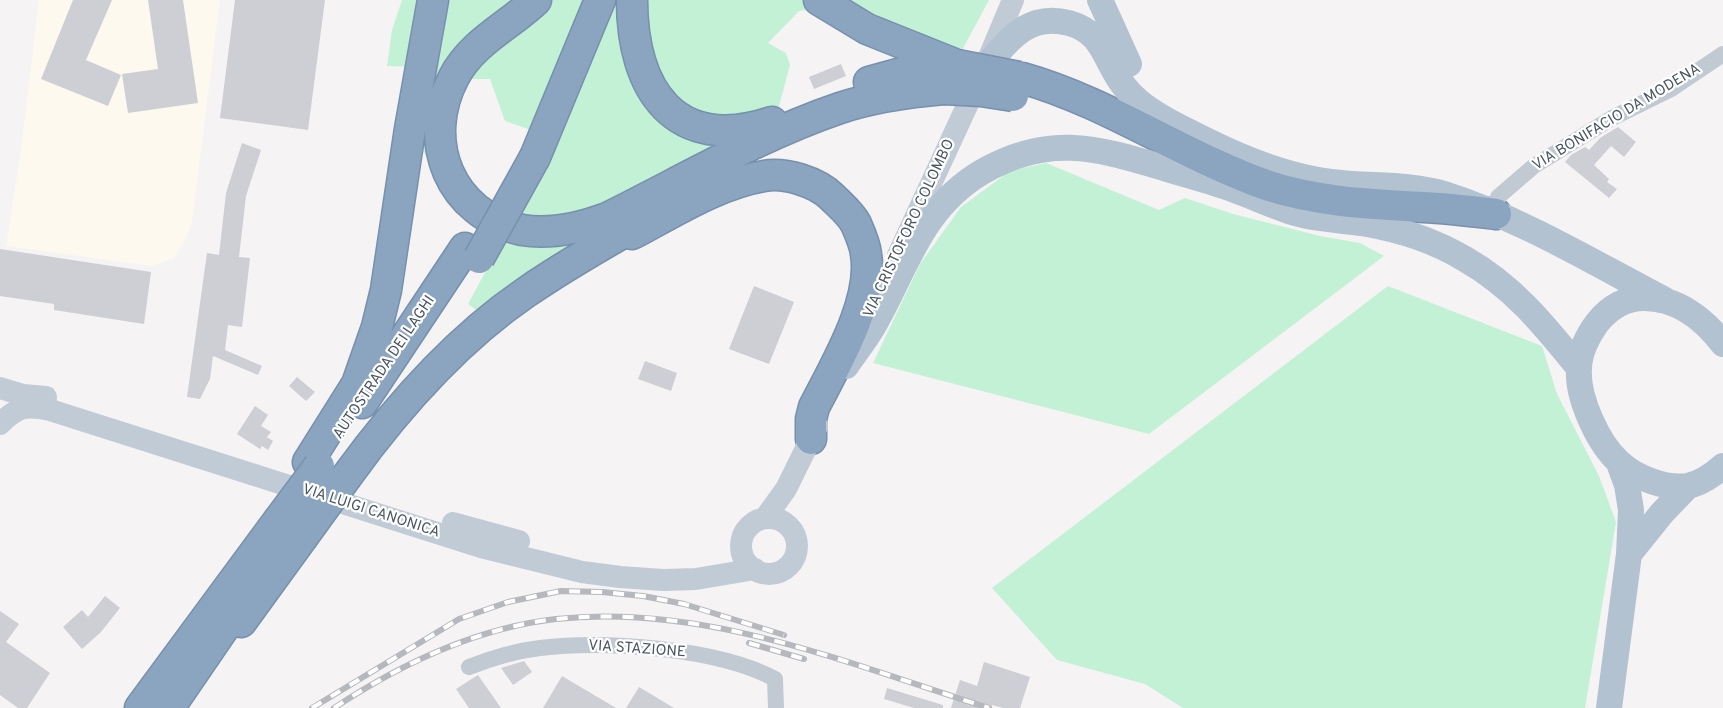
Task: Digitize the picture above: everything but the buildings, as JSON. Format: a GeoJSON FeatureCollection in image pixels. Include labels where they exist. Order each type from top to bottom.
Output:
{"type":"FeatureCollection","features":[{"type":"Feature","properties":{"kind":"highway"},"geometry":{"type":"LineString","coordinates":[[327,469],[377,327],[386,290],[410,129],[433,0]]}},
{"type":"Feature","properties":{"kind":"highway"},"geometry":{"type":"LineString","coordinates":[[536,0],[481,43],[463,62],[444,101],[439,122],[440,144],[445,166],[463,196],[478,211],[494,220],[522,230],[543,232],[564,230],[607,218],[778,133],[842,108],[916,91],[962,75]]}},
{"type":"Feature","properties":{"kind":"highway","name":"AUTOSTRADA DEI LAGHI"},"geometry":{"type":"LineString","coordinates":[[527,152],[549,81],[582,0]]}},
{"type":"Feature","properties":{"kind":"highway","name":"AUTOSTRADA DEI LAGHI"},"geometry":{"type":"LineString","coordinates":[[140,708],[172,690],[327,469],[472,253],[527,152],[600,0]]}},
{"type":"Feature","properties":{"kind":"highway"},"geometry":{"type":"LineString","coordinates":[[632,0],[635,43],[652,91],[663,106],[679,117],[692,124],[713,130],[732,132],[750,129],[873,81],[909,71],[962,75],[1018,87],[1062,91],[1238,173],[1270,186],[1304,195],[1352,202],[1496,214]]}},
{"type":"Feature","properties":{"kind":"highway"},"geometry":{"type":"LineString","coordinates":[[819,0],[867,28],[962,75]]}},
{"type":"Feature","properties":{"kind":"highway"},"geometry":{"type":"LineString","coordinates":[[1018,87],[1059,110],[1234,189]]}},
{"type":"Feature","properties":{"kind":"highway"},"geometry":{"type":"LineString","coordinates":[[327,469],[377,434],[447,357],[524,293],[598,246],[755,159],[879,98]]}},
{"type":"Feature","properties":{"kind":"highway"},"geometry":{"type":"LineString","coordinates":[[598,246],[613,244],[695,200],[733,183],[767,175],[798,178],[815,185],[828,194],[855,223],[866,254],[866,289],[850,334],[814,407],[807,448]]}},
{"type":"Feature","properties":{"kind":"main road"},"geometry":{"type":"LineString","coordinates":[[1100,0],[1129,64],[1145,91],[1168,121]]}},
{"type":"Feature","properties":{"kind":"main road"},"geometry":{"type":"LineString","coordinates":[[962,75],[1024,27],[1036,22],[1069,23],[1083,28],[1095,37],[1102,45],[1115,73],[1134,98],[1168,121],[1273,168],[1329,182],[1406,188],[1443,194],[1496,214],[1714,325],[1723,344]]}},
{"type":"Feature","properties":{"kind":"main road"},"geometry":{"type":"LineString","coordinates":[[843,370],[873,326],[934,212],[960,186],[1011,157],[1039,148],[1066,146],[1121,155],[1234,189],[1299,214],[1391,229],[1442,246],[1466,259],[1519,299],[1545,326],[1579,369],[1587,410],[1595,428],[1619,463],[1627,485],[1631,510],[1629,555],[1609,708]]}},
{"type":"Feature","properties":{"kind":"main road"},"geometry":{"type":"LineString","coordinates":[[1579,369],[1591,332],[1603,316],[1619,303],[1644,298],[1665,300]]}},
{"type":"Feature","properties":{"kind":"main road"},"geometry":{"type":"LineString","coordinates":[[1619,463],[1635,474],[1652,481],[1688,486],[1700,482],[1723,466]]}},
{"type":"Feature","properties":{"kind":"main road"},"geometry":{"type":"LineString","coordinates":[[1629,555],[1662,513],[1688,486]]}},
{"type":"Feature","properties":{"kind":"street","name":"VIA CRISTOFORO COLOMBO"},"geometry":{"type":"LineString","coordinates":[[765,518],[786,489],[843,370],[962,75],[1013,0]]}},
{"type":"Feature","properties":{"kind":"street","name":"VIA BONIFACIO DA MODENA"},"geometry":{"type":"LineString","coordinates":[[1496,214],[1498,196],[1534,166],[1612,118],[1671,89],[1723,54]]}},
{"type":"Feature","properties":{"kind":"street","name":"VIA LUIGI CANONICA"},"geometry":{"type":"LineString","coordinates":[[0,388],[23,395],[53,398],[393,506],[608,564],[663,571],[749,563],[764,573],[776,573],[792,562],[797,549],[797,541],[789,527]]}},
{"type":"Feature","properties":{"kind":"street"},"geometry":{"type":"LineString","coordinates":[[0,404],[0,417]]}},
{"type":"Feature","properties":{"kind":"street","name":"VIA LUIGI CANONICA"},"geometry":{"type":"LineString","coordinates":[[0,424],[23,407],[50,410],[481,547],[582,572],[663,580],[696,579],[749,563]]}},
{"type":"Feature","properties":{"kind":"street","name":"VIA CRISTOFORO COLOMBO"},"geometry":{"type":"LineString","coordinates":[[789,527],[807,448]]}},
{"type":"Feature","properties":{"kind":"street"},"geometry":{"type":"LineString","coordinates":[[749,563],[742,540],[745,532],[758,520],[765,518],[783,521],[789,527]]}},
{"type":"Feature","properties":{"kind":"street","name":"VIA STAZIONE"},"geometry":{"type":"LineString","coordinates":[[469,667],[491,658],[541,648],[599,646],[662,649],[722,660],[761,671],[774,679],[776,708]]}},
{"type":"Feature","properties":{"kind":"shaded area"},"geometry":{"type":"Polygon","coordinates":[[[39,0],[220,0],[192,222],[174,258],[152,266],[6,246],[21,150],[39,0]]]}},
{"type":"Feature","properties":{"kind":"green space"},"geometry":{"type":"Polygon","coordinates":[[[402,0],[989,0],[960,54],[844,5],[799,11],[768,43],[786,53],[790,65],[779,106],[744,142],[480,313],[468,304],[557,139],[505,121],[490,79],[467,79],[431,155],[420,152],[428,67],[387,66],[392,30],[402,0]]]}},
{"type":"Feature","properties":{"kind":"green space"},"geometry":{"type":"Polygon","coordinates":[[[1046,163],[1159,210],[1185,198],[1233,214],[1320,236],[1360,243],[1384,256],[1149,434],[873,363],[920,264],[961,207],[1010,171],[1046,163]]]}},
{"type":"Feature","properties":{"kind":"green space"},"geometry":{"type":"Polygon","coordinates":[[[1388,286],[1542,346],[1557,394],[1599,476],[1616,522],[1585,708],[1183,708],[1145,684],[1057,660],[992,588],[1388,286]]]}},
{"type":"Feature","properties":{"kind":"railway"},"geometry":{"type":"LineString","coordinates":[[312,708],[459,619],[508,602],[561,591],[643,596],[684,604],[784,635]]}},
{"type":"Feature","properties":{"kind":"railway"},"geometry":{"type":"LineString","coordinates":[[334,708],[412,663],[468,640],[526,624],[556,619],[612,616],[667,620],[776,641],[830,656],[989,708]]}},
{"type":"Feature","properties":{"kind":"railway"},"geometry":{"type":"LineString","coordinates":[[749,643],[804,659]]}}]}
